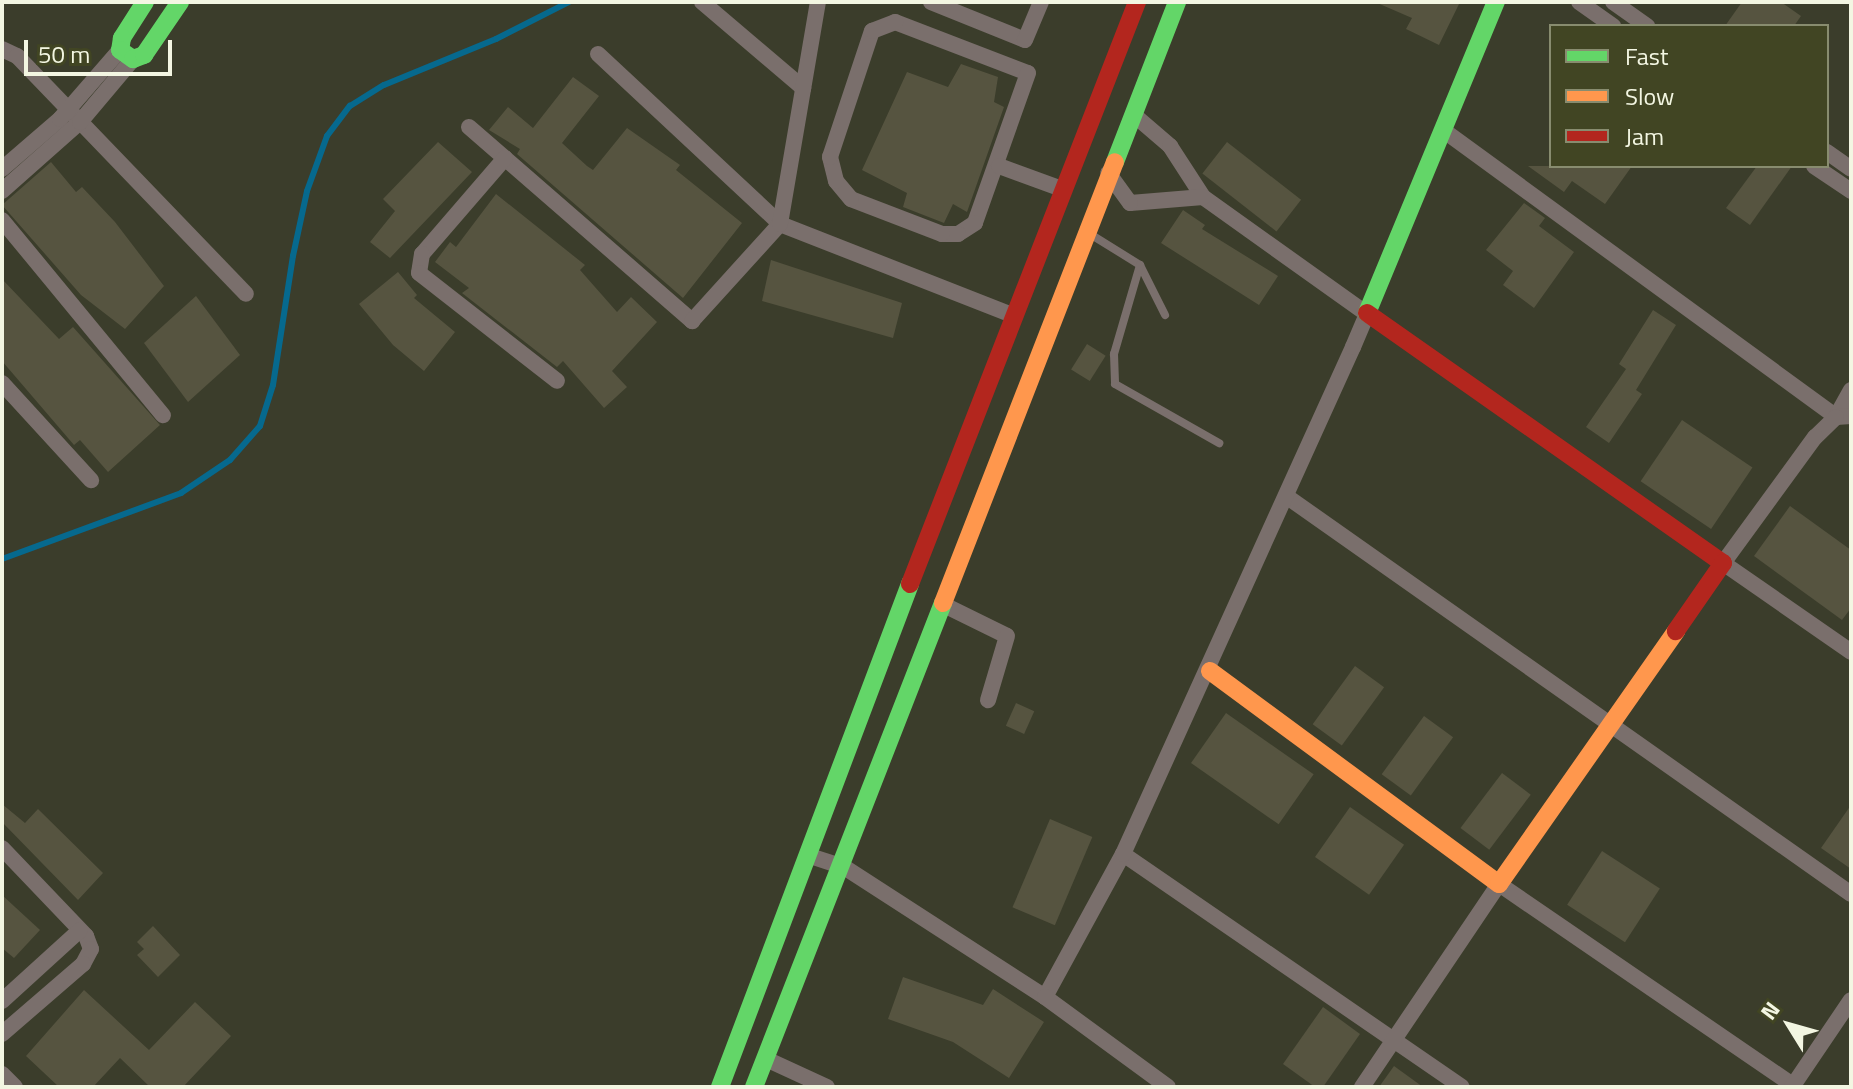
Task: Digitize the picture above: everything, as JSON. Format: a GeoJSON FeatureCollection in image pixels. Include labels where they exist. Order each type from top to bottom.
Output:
{"type":"FeatureCollection","features":[{"type":"Feature","properties":{"kind":"main road"},"geometry":{"type":"LineString","coordinates":[[145,2],[126,54],[144,55],[180,2]]}},
{"type":"Feature","properties":{"kind":"main road"},"geometry":{"type":"LineString","coordinates":[[720,1087],[922,560],[1012,315],[1137,2]]}},
{"type":"Feature","properties":{"kind":"main road"},"geometry":{"type":"LineString","coordinates":[[754,1087],[844,867],[942,604],[1177,2]]}},
{"type":"Feature","properties":{"kind":"main road"},"geometry":{"type":"LineString","coordinates":[[1210,671],[1499,884],[1723,563],[1367,314],[1496,2]]}},
{"type":"Feature","properties":{"kind":"main road"},"geometry":{"type":"LineString","coordinates":[[922,560],[955,573]]}},
{"type":"Feature","properties":{"kind":"street"},"geometry":{"type":"LineString","coordinates":[[702,2],[803,88]]}},
{"type":"Feature","properties":{"kind":"street"},"geometry":{"type":"LineString","coordinates":[[469,127],[692,321],[780,224],[818,2]]}},
{"type":"Feature","properties":{"kind":"street"},"geometry":{"type":"LineString","coordinates":[[931,2],[1025,40],[1041,2]]}},
{"type":"Feature","properties":{"kind":"street"},"geometry":{"type":"LineString","coordinates":[[1579,2],[1610,24]]}},
{"type":"Feature","properties":{"kind":"street"},"geometry":{"type":"LineString","coordinates":[[1613,2],[1644,24]]}},
{"type":"Feature","properties":{"kind":"street"},"geometry":{"type":"LineString","coordinates":[[895,22],[1028,73],[999,166],[975,223],[958,234],[942,234],[851,199],[836,181],[830,157],[872,31],[895,22]]}},
{"type":"Feature","properties":{"kind":"street"},"geometry":{"type":"LineString","coordinates":[[2,49],[17,56],[246,294]]}},
{"type":"Feature","properties":{"kind":"street"},"geometry":{"type":"LineString","coordinates":[[2,191],[74,116],[126,54]]}},
{"type":"Feature","properties":{"kind":"street"},"geometry":{"type":"LineString","coordinates":[[598,54],[780,224],[1012,315]]}},
{"type":"Feature","properties":{"kind":"street"},"geometry":{"type":"LineString","coordinates":[[1045,997],[1123,854],[1210,671],[1367,314],[1203,197],[1170,146],[1134,115]]}},
{"type":"Feature","properties":{"kind":"street"},"geometry":{"type":"LineString","coordinates":[[2,169],[74,116]]}},
{"type":"Feature","properties":{"kind":"street"},"geometry":{"type":"LineString","coordinates":[[1443,130],[1844,417]]}},
{"type":"Feature","properties":{"kind":"street"},"geometry":{"type":"LineString","coordinates":[[1829,153],[1851,169]]}},
{"type":"Feature","properties":{"kind":"street"},"geometry":{"type":"LineString","coordinates":[[505,158],[422,254],[419,273],[557,381]]}},
{"type":"Feature","properties":{"kind":"street"},"geometry":{"type":"LineString","coordinates":[[999,166],[1062,189]]}},
{"type":"Feature","properties":{"kind":"street"},"geometry":{"type":"LineString","coordinates":[[1817,168],[1851,191]]}},
{"type":"Feature","properties":{"kind":"street"},"geometry":{"type":"LineString","coordinates":[[1108,173],[1130,203],[1203,197]]}},
{"type":"Feature","properties":{"kind":"street"},"geometry":{"type":"LineString","coordinates":[[2,220],[163,415]]}},
{"type":"Feature","properties":{"kind":"street"},"geometry":{"type":"LineString","coordinates":[[2,383],[91,480]]}},
{"type":"Feature","properties":{"kind":"street"},"geometry":{"type":"LineString","coordinates":[[1851,390],[1844,417],[1788,472],[1723,563],[1851,652]]}},
{"type":"Feature","properties":{"kind":"street"},"geometry":{"type":"LineString","coordinates":[[1286,496],[1613,722],[1851,894]]}},
{"type":"Feature","properties":{"kind":"street"},"geometry":{"type":"LineString","coordinates":[[942,604],[1007,636],[988,700]]}},
{"type":"Feature","properties":{"kind":"street"},"geometry":{"type":"LineString","coordinates":[[2,848],[91,943],[90,955],[2,1034]]}},
{"type":"Feature","properties":{"kind":"street"},"geometry":{"type":"LineString","coordinates":[[1123,854],[1462,1087]]}},
{"type":"Feature","properties":{"kind":"street"},"geometry":{"type":"LineString","coordinates":[[810,856],[844,867],[1045,997],[1168,1087]]}},
{"type":"Feature","properties":{"kind":"street"},"geometry":{"type":"LineString","coordinates":[[1362,1087],[1499,884],[1792,1086],[1851,1000]]}},
{"type":"Feature","properties":{"kind":"street"},"geometry":{"type":"LineString","coordinates":[[2,1001],[80,930]]}},
{"type":"Feature","properties":{"kind":"street"},"geometry":{"type":"LineString","coordinates":[[766,1059],[827,1087]]}},
{"type":"Feature","properties":{"kind":"street"},"geometry":{"type":"LineString","coordinates":[[2,1074],[15,1087]]}},
{"type":"Feature","properties":{"kind":"lane"},"geometry":{"type":"LineString","coordinates":[[1089,233],[1140,265],[1165,315]]}},
{"type":"Feature","properties":{"kind":"lane"},"geometry":{"type":"LineString","coordinates":[[1140,265],[1114,354],[1115,384],[1219,443]]}},
{"type":"Feature","properties":{"kind":"building"},"geometry":{"type":"Polygon","coordinates":[[[1375,2],[1460,2],[1439,45],[1406,29],[1412,18],[1375,2]]]}},
{"type":"Feature","properties":{"kind":"building"},"geometry":{"type":"Polygon","coordinates":[[[1742,2],[1781,2],[1801,16],[1795,24],[1726,24],[1742,2]]]}},
{"type":"Feature","properties":{"kind":"building"},"geometry":{"type":"Polygon","coordinates":[[[961,64],[998,77],[994,102],[1004,107],[967,212],[953,204],[944,223],[903,207],[907,193],[862,170],[907,72],[948,87],[961,64]]]}},
{"type":"Feature","properties":{"kind":"building"},"geometry":{"type":"Polygon","coordinates":[[[573,77],[599,96],[562,143],[587,166],[593,170],[627,128],[680,165],[676,170],[742,223],[683,298],[517,154],[520,149],[489,130],[508,107],[533,128],[573,77]]]}},
{"type":"Feature","properties":{"kind":"building"},"geometry":{"type":"Polygon","coordinates":[[[438,142],[472,172],[390,258],[370,242],[395,211],[383,199],[438,142]]]}},
{"type":"Feature","properties":{"kind":"building"},"geometry":{"type":"Polygon","coordinates":[[[1227,142],[1301,200],[1276,231],[1202,174],[1227,142]]]}},
{"type":"Feature","properties":{"kind":"building"},"geometry":{"type":"Polygon","coordinates":[[[51,162],[76,192],[82,187],[115,222],[164,286],[125,329],[81,295],[2,205],[51,162]]]}},
{"type":"Feature","properties":{"kind":"building"},"geometry":{"type":"Polygon","coordinates":[[[1528,166],[1631,168],[1605,204],[1572,181],[1564,192],[1528,166]]]}},
{"type":"Feature","properties":{"kind":"building"},"geometry":{"type":"Polygon","coordinates":[[[1756,168],[1791,168],[1750,225],[1726,208],[1756,168]]]}},
{"type":"Feature","properties":{"kind":"building"},"geometry":{"type":"Polygon","coordinates":[[[496,194],[585,265],[580,270],[617,312],[631,297],[657,322],[612,371],[627,387],[604,408],[563,361],[557,367],[462,293],[469,288],[435,262],[450,242],[456,247],[496,194]]]}},
{"type":"Feature","properties":{"kind":"building"},"geometry":{"type":"Polygon","coordinates":[[[1524,203],[1545,218],[1539,226],[1574,252],[1534,308],[1503,285],[1513,271],[1486,250],[1524,203]]]}},
{"type":"Feature","properties":{"kind":"building"},"geometry":{"type":"Polygon","coordinates":[[[1183,210],[1205,225],[1202,229],[1278,276],[1259,305],[1161,243],[1183,210]]]}},
{"type":"Feature","properties":{"kind":"building"},"geometry":{"type":"Polygon","coordinates":[[[771,260],[902,303],[893,338],[762,301],[771,260]]]}},
{"type":"Feature","properties":{"kind":"building"},"geometry":{"type":"Polygon","coordinates":[[[398,272],[417,295],[414,298],[455,332],[424,371],[393,345],[359,304],[398,272]]]}},
{"type":"Feature","properties":{"kind":"building"},"geometry":{"type":"Polygon","coordinates":[[[2,279],[59,339],[73,327],[160,425],[108,472],[80,440],[74,445],[2,361],[2,279]]]}},
{"type":"Feature","properties":{"kind":"building"},"geometry":{"type":"Polygon","coordinates":[[[196,296],[240,355],[188,402],[144,343],[196,296]]]}},
{"type":"Feature","properties":{"kind":"building"},"geometry":{"type":"Polygon","coordinates":[[[1653,310],[1676,325],[1636,390],[1642,394],[1609,443],[1586,427],[1626,369],[1619,364],[1653,310]]]}},
{"type":"Feature","properties":{"kind":"building"},"geometry":{"type":"Polygon","coordinates":[[[1087,344],[1106,356],[1090,381],[1071,369],[1087,344]]]}},
{"type":"Feature","properties":{"kind":"building"},"geometry":{"type":"Polygon","coordinates":[[[1682,420],[1752,468],[1711,529],[1641,481],[1682,420]]]}},
{"type":"Feature","properties":{"kind":"building"},"geometry":{"type":"Polygon","coordinates":[[[1790,506],[1851,550],[1851,608],[1842,620],[1754,556],[1790,506]]]}},
{"type":"Feature","properties":{"kind":"building"},"geometry":{"type":"Polygon","coordinates":[[[1355,666],[1384,687],[1342,745],[1313,724],[1355,666]]]}},
{"type":"Feature","properties":{"kind":"building"},"geometry":{"type":"Polygon","coordinates":[[[1016,703],[1034,711],[1024,734],[1006,726],[1016,703]]]}},
{"type":"Feature","properties":{"kind":"building"},"geometry":{"type":"Polygon","coordinates":[[[1226,713],[1314,774],[1279,824],[1191,763],[1226,713]]]}},
{"type":"Feature","properties":{"kind":"building"},"geometry":{"type":"Polygon","coordinates":[[[1424,716],[1453,737],[1411,795],[1382,774],[1424,716]]]}},
{"type":"Feature","properties":{"kind":"building"},"geometry":{"type":"Polygon","coordinates":[[[1502,773],[1531,795],[1489,850],[1460,828],[1502,773]]]}},
{"type":"Feature","properties":{"kind":"building"},"geometry":{"type":"Polygon","coordinates":[[[2,804],[25,823],[38,809],[103,873],[78,900],[2,822],[2,804]]]}},
{"type":"Feature","properties":{"kind":"building"},"geometry":{"type":"Polygon","coordinates":[[[1851,805],[1851,869],[1821,848],[1851,805]]]}},
{"type":"Feature","properties":{"kind":"building"},"geometry":{"type":"Polygon","coordinates":[[[1350,807],[1404,845],[1369,895],[1315,857],[1350,807]]]}},
{"type":"Feature","properties":{"kind":"building"},"geometry":{"type":"Polygon","coordinates":[[[1050,819],[1092,837],[1055,925],[1012,907],[1050,819]]]}},
{"type":"Feature","properties":{"kind":"building"},"geometry":{"type":"Polygon","coordinates":[[[1602,851],[1660,889],[1625,942],[1567,905],[1602,851]]]}},
{"type":"Feature","properties":{"kind":"building"},"geometry":{"type":"Polygon","coordinates":[[[2,895],[40,930],[14,958],[2,948],[2,895]]]}},
{"type":"Feature","properties":{"kind":"building"},"geometry":{"type":"Polygon","coordinates":[[[153,926],[180,955],[158,977],[137,955],[144,949],[137,942],[153,926]]]}},
{"type":"Feature","properties":{"kind":"building"},"geometry":{"type":"Polygon","coordinates":[[[903,977],[983,1005],[993,989],[1044,1022],[1009,1078],[953,1042],[888,1019],[903,977]]]}},
{"type":"Feature","properties":{"kind":"building"},"geometry":{"type":"Polygon","coordinates":[[[84,990],[149,1050],[195,1002],[231,1036],[183,1087],[150,1087],[120,1058],[93,1087],[59,1087],[26,1056],[84,990]]]}},
{"type":"Feature","properties":{"kind":"building"},"geometry":{"type":"Polygon","coordinates":[[[1323,1007],[1360,1034],[1323,1087],[1315,1087],[1283,1064],[1323,1007]]]}},
{"type":"Feature","properties":{"kind":"building"},"geometry":{"type":"Polygon","coordinates":[[[1394,1066],[1423,1087],[1379,1087],[1394,1066]]]}},
{"type":"Feature","properties":{"kind":"waterway"},"geometry":{"type":"LineString","coordinates":[[2,559],[181,493],[230,460],[260,426],[273,385],[293,256],[307,191],[327,136],[350,106],[384,85],[496,39],[569,2]]}},
{"type":"Feature","properties":{"kind":"traffic: fast"},"geometry":{"type":"LineString","coordinates":[[145,2],[122,38],[120,50],[133,59],[144,55],[180,2]]}},
{"type":"Feature","properties":{"kind":"traffic: fast"},"geometry":{"type":"LineString","coordinates":[[1115,162],[1177,2]]}},
{"type":"Feature","properties":{"kind":"traffic: fast"},"geometry":{"type":"LineString","coordinates":[[1367,313],[1496,2]]}},
{"type":"Feature","properties":{"kind":"traffic: fast"},"geometry":{"type":"LineString","coordinates":[[720,1087],[910,584]]}},
{"type":"Feature","properties":{"kind":"traffic: fast"},"geometry":{"type":"LineString","coordinates":[[754,1087],[943,603]]}},
{"type":"Feature","properties":{"kind":"traffic: slow"},"geometry":{"type":"LineString","coordinates":[[943,603],[1115,162]]}},
{"type":"Feature","properties":{"kind":"traffic: slow"},"geometry":{"type":"LineString","coordinates":[[1210,671],[1499,884],[1676,631]]}},
{"type":"Feature","properties":{"kind":"traffic: jam"},"geometry":{"type":"LineString","coordinates":[[910,584],[1137,2]]}},
{"type":"Feature","properties":{"kind":"traffic: jam"},"geometry":{"type":"LineString","coordinates":[[1367,313],[1723,563],[1676,631]]}}]}
